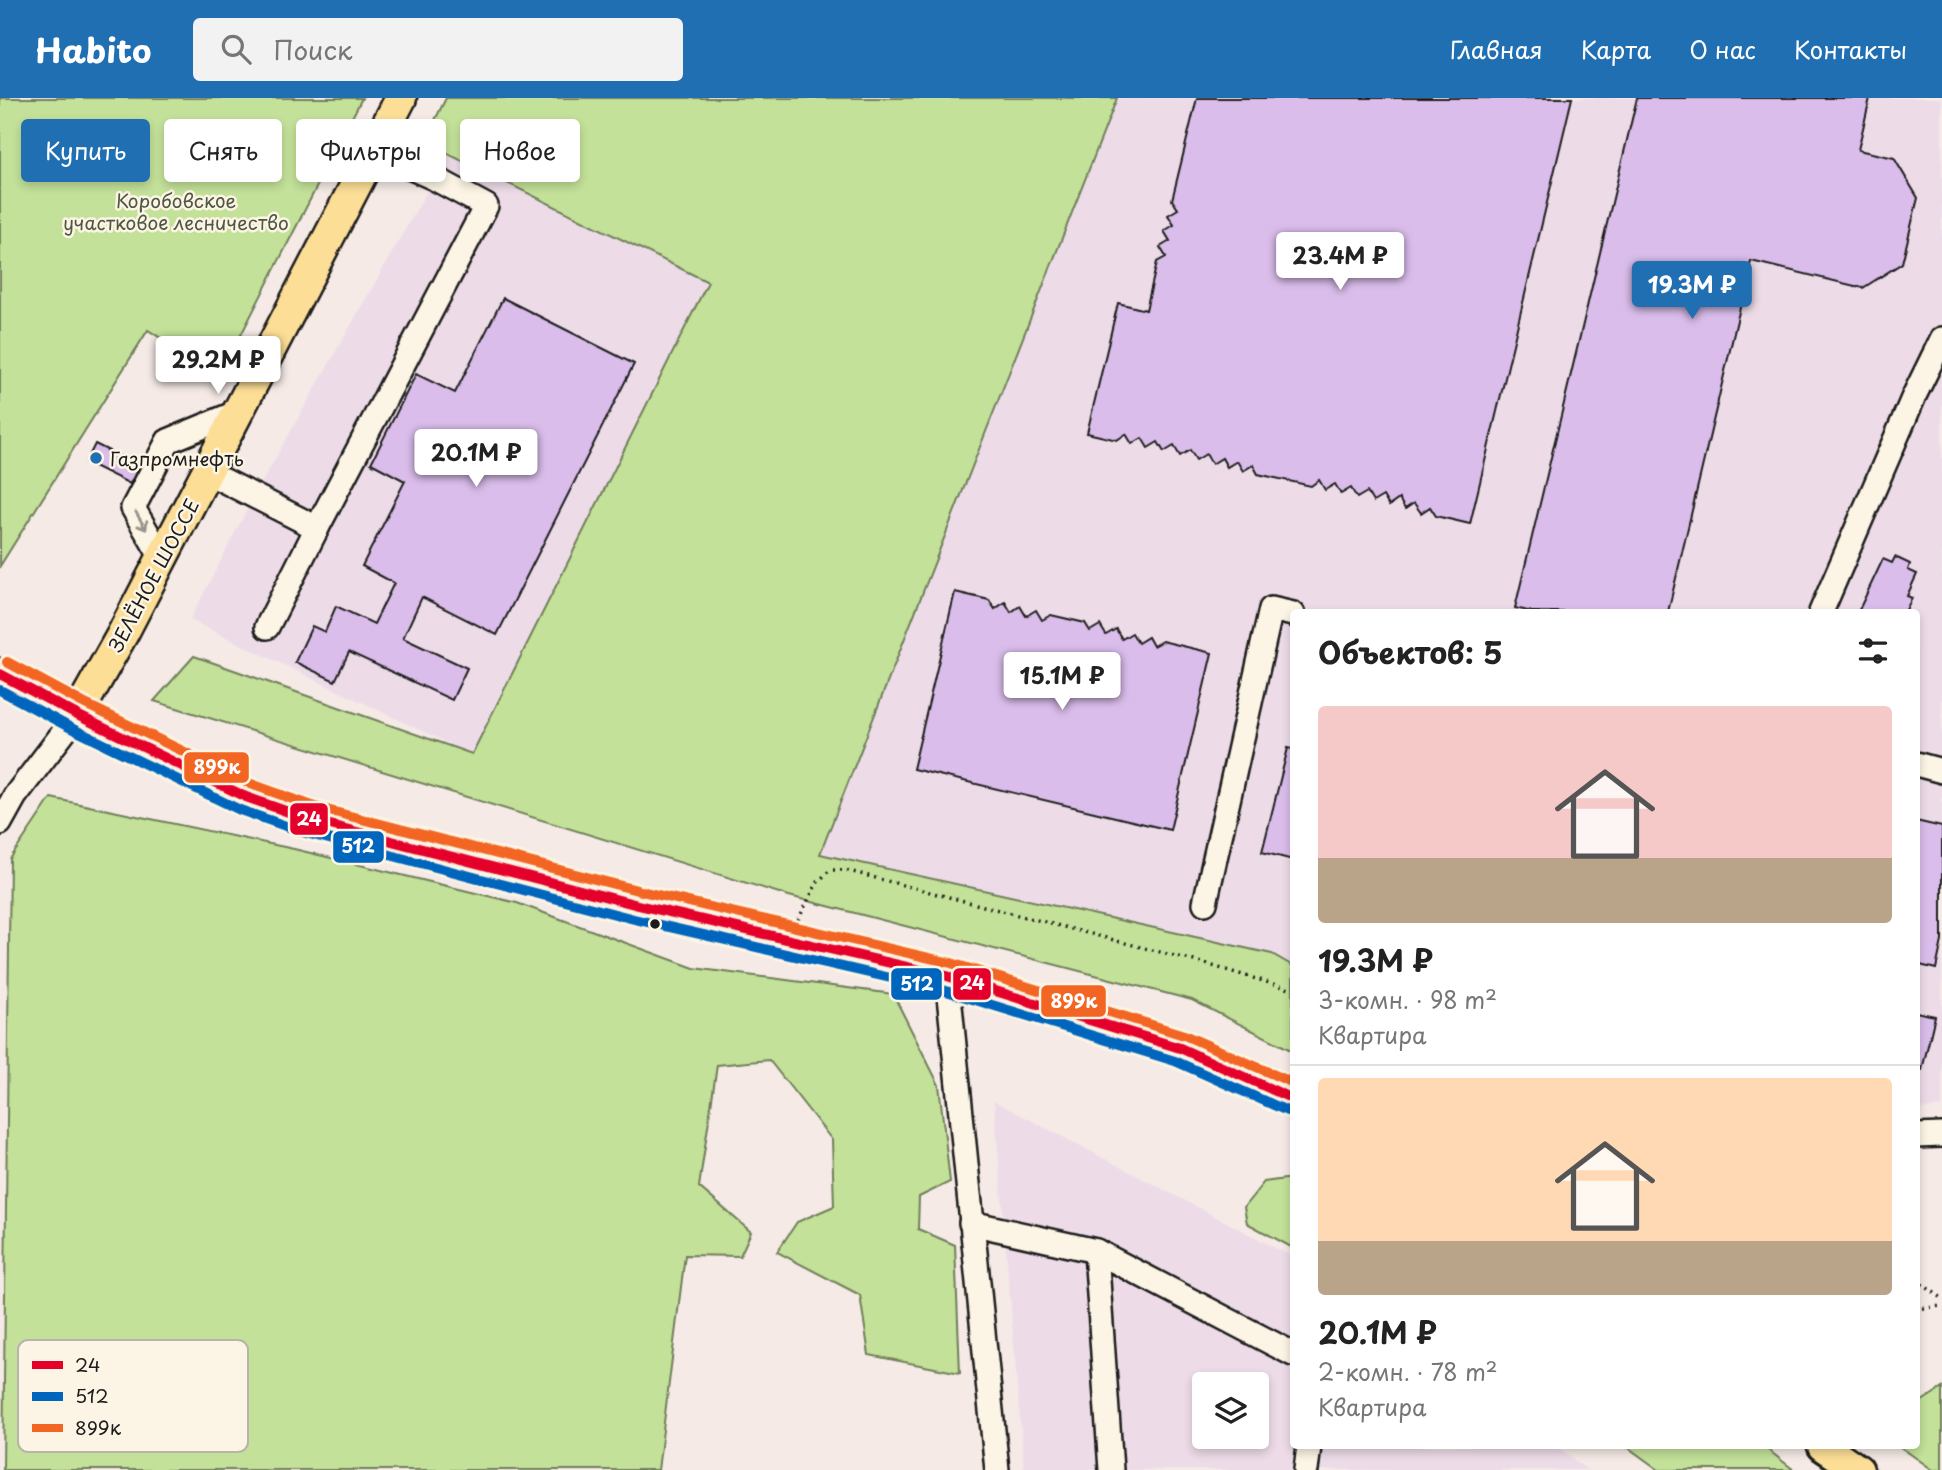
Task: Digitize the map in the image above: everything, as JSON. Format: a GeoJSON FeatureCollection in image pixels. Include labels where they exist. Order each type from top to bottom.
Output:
{"type":"FeatureCollection","features":[{"type":"Feature","properties":{"kind":"main road","name":"ЗЕЛЁНОЕ ШОССЕ"},"geometry":{"type":"LineString","coordinates":[[390,119],[401,98]]}},
{"type":"Feature","properties":{"kind":"main road","name":"ЗЕЛЁНОЕ ШОССЕ"},"geometry":{"type":"LineString","coordinates":[[78,715],[357,182]]}},
{"type":"Feature","properties":{"kind":"main road"},"geometry":{"type":"LineString","coordinates":[[0,674],[246,797],[311,820],[638,905],[947,976],[1180,1048],[1290,1097]]}},
{"type":"Feature","properties":{"kind":"main road"},"geometry":{"type":"LineString","coordinates":[[1827,1449],[1858,1470]]}},
{"type":"Feature","properties":{"kind":"street"},"geometry":{"type":"LineString","coordinates":[[267,627],[486,206],[441,182]]}},
{"type":"Feature","properties":{"kind":"street"},"geometry":{"type":"LineString","coordinates":[[1823,609],[1914,396],[1942,339]]}},
{"type":"Feature","properties":{"kind":"street"},"geometry":{"type":"LineString","coordinates":[[162,558],[133,508],[168,441],[238,412]]}},
{"type":"Feature","properties":{"kind":"street"},"geometry":{"type":"LineString","coordinates":[[207,472],[317,528]]}},
{"type":"Feature","properties":{"kind":"street"},"geometry":{"type":"LineString","coordinates":[[1205,903],[1270,609],[1290,613]]}},
{"type":"Feature","properties":{"kind":"street"},"geometry":{"type":"LineString","coordinates":[[0,823],[15,796],[78,715]]}},
{"type":"Feature","properties":{"kind":"street"},"geometry":{"type":"LineString","coordinates":[[1920,765],[1942,771]]}},
{"type":"Feature","properties":{"kind":"street"},"geometry":{"type":"LineString","coordinates":[[947,976],[997,1470]]}},
{"type":"Feature","properties":{"kind":"street"},"geometry":{"type":"LineString","coordinates":[[1920,1136],[1942,1135]]}},
{"type":"Feature","properties":{"kind":"street"},"geometry":{"type":"LineString","coordinates":[[971,1223],[1096,1251],[1290,1352]]}},
{"type":"Feature","properties":{"kind":"street"},"geometry":{"type":"LineString","coordinates":[[1096,1251],[1111,1470]]}},
{"type":"Feature","properties":{"kind":"street"},"geometry":{"type":"LineString","coordinates":[[1306,1470],[1309,1449]]}},
{"type":"Feature","properties":{"kind":"path"},"geometry":{"type":"LineString","coordinates":[[788,940],[817,883],[830,870],[845,870],[1290,988]]}},
{"type":"Feature","properties":{"kind":"path"},"geometry":{"type":"LineString","coordinates":[[1920,1283],[1942,1298]]}},
{"type":"Feature","properties":{"kind":"path"},"geometry":{"type":"LineString","coordinates":[[1920,1309],[1942,1306]]}},
{"type":"Feature","properties":{"kind":"shaded area"},"geometry":{"type":"Polygon","coordinates":[[[1117,98],[1942,98],[1942,1107],[1920,1110],[1920,609],[1290,609],[1290,964],[1271,954],[819,855],[1117,98]]]}},
{"type":"Feature","properties":{"kind":"shaded area"},"geometry":{"type":"Polygon","coordinates":[[[448,154],[460,160],[460,182],[505,182],[708,282],[472,755],[190,620],[254,496],[432,182],[446,182],[448,154]]]}},
{"type":"Feature","properties":{"kind":"shaded area"},"geometry":{"type":"Polygon","coordinates":[[[994,1101],[1290,1255],[1290,1449],[1561,1449],[1587,1470],[1024,1470],[994,1101]]]}},
{"type":"Feature","properties":{"kind":"green space","name":"Коробовское участковое лесничество"},"geometry":{"type":"Polygon","coordinates":[[[0,98],[362,98],[351,119],[296,119],[296,182],[319,182],[220,376],[148,330],[0,566],[0,98]]]}},
{"type":"Feature","properties":{"kind":"green space"},"geometry":{"type":"Polygon","coordinates":[[[446,98],[1117,98],[820,854],[1272,954],[1290,964],[1290,1049],[1192,1000],[789,896],[154,701],[194,656],[472,754],[708,282],[505,182],[580,182],[580,119],[460,119],[460,160],[446,153],[446,119],[436,119],[446,98]]]}},
{"type":"Feature","properties":{"kind":"green space"},"geometry":{"type":"Polygon","coordinates":[[[51,798],[294,849],[517,903],[694,968],[893,994],[939,1085],[950,1182],[919,1197],[918,1229],[955,1245],[960,1373],[869,1355],[860,1295],[777,1252],[797,1222],[834,1206],[832,1140],[769,1060],[717,1065],[699,1187],[751,1232],[740,1256],[685,1255],[658,1470],[3,1470],[10,859],[51,798]]]}},
{"type":"Feature","properties":{"kind":"green space"},"geometry":{"type":"Polygon","coordinates":[[[1290,1178],[1290,1246],[1247,1223],[1244,1207],[1264,1182],[1290,1178]]]}},
{"type":"Feature","properties":{"kind":"green space"},"geometry":{"type":"Polygon","coordinates":[[[1942,1388],[1942,1470],[1933,1470],[1903,1449],[1920,1449],[1920,1402],[1942,1388]]]}},
{"type":"Feature","properties":{"kind":"green space"},"geometry":{"type":"Polygon","coordinates":[[[1630,1449],[1767,1449],[1794,1470],[1659,1470],[1630,1449]]]}},
{"type":"Feature","properties":{"kind":"building"},"geometry":{"type":"Polygon","coordinates":[[[1197,98],[1572,98],[1470,524],[1436,516],[1430,507],[1421,513],[1414,503],[1405,509],[1399,499],[1389,506],[1383,496],[1373,502],[1367,492],[1357,498],[1351,488],[1341,494],[1335,484],[1325,490],[1319,480],[1311,486],[1258,474],[1253,465],[1243,471],[1237,461],[1227,467],[1222,458],[1212,464],[1206,454],[1196,460],[1190,450],[1180,456],[1174,446],[1164,452],[1158,442],[1148,448],[1142,438],[1132,444],[1126,434],[1117,440],[1087,433],[1118,303],[1146,310],[1157,262],[1166,257],[1160,247],[1170,241],[1164,231],[1174,225],[1168,215],[1178,209],[1172,200],[1197,98]]]}},
{"type":"Feature","properties":{"kind":"building"},"geometry":{"type":"Polygon","coordinates":[[[1637,98],[1870,98],[1858,150],[1894,158],[1918,198],[1902,263],[1863,288],[1751,261],[1669,609],[1515,608],[1637,98]]]}},
{"type":"Feature","properties":{"kind":"building"},"geometry":{"type":"Polygon","coordinates":[[[503,298],[634,364],[497,635],[422,597],[403,638],[467,668],[452,700],[349,652],[335,681],[295,662],[312,626],[325,632],[336,606],[374,624],[394,583],[362,566],[405,481],[371,463],[416,374],[455,393],[503,298]]]}},
{"type":"Feature","properties":{"kind":"building"},"geometry":{"type":"Polygon","coordinates":[[[95,444],[139,466],[130,484],[86,462],[95,444]]]}},
{"type":"Feature","properties":{"kind":"building"},"geometry":{"type":"Polygon","coordinates":[[[1895,557],[1910,564],[1908,570],[1917,574],[1907,596],[1912,598],[1906,609],[1859,609],[1883,559],[1892,563],[1895,557]]]}},
{"type":"Feature","properties":{"kind":"building"},"geometry":{"type":"Polygon","coordinates":[[[955,592],[989,600],[995,609],[1005,602],[1011,612],[1020,606],[1026,616],[1036,610],[1042,620],[1051,615],[1085,623],[1090,631],[1100,625],[1106,635],[1116,629],[1122,639],[1132,633],[1138,643],[1148,637],[1153,646],[1162,641],[1212,653],[1170,830],[913,769],[955,592]]]}},
{"type":"Feature","properties":{"kind":"building"},"geometry":{"type":"Polygon","coordinates":[[[1288,748],[1290,748],[1290,859],[1262,852],[1288,748]]]}},
{"type":"Feature","properties":{"kind":"building"},"geometry":{"type":"Polygon","coordinates":[[[1920,822],[1942,827],[1942,941],[1936,969],[1920,965],[1920,822]]]}},
{"type":"Feature","properties":{"kind":"building"},"geometry":{"type":"Polygon","coordinates":[[[1920,1013],[1935,1016],[1920,1070],[1920,1013]]]}},
{"type":"Feature","properties":{"kind":"transit line","name":"899к"},"geometry":{"type":"LineString","coordinates":[[7,662],[83,703],[251,784],[315,807],[641,891],[951,963],[1184,1035],[1290,1082]]}},
{"type":"Feature","properties":{"kind":"transit line","name":"24"},"geometry":{"type":"LineString","coordinates":[[0,674],[77,715],[246,797],[311,820],[638,905],[947,976],[1180,1048],[1290,1098]]}},
{"type":"Feature","properties":{"kind":"transit line","name":"512"},"geometry":{"type":"LineString","coordinates":[[0,690],[71,728],[240,810],[306,833],[634,919],[943,990],[1175,1061],[1287,1111]]}},
{"type":"Feature","properties":{"kind":"place","name":"Газпромнефть"},"geometry":{"type":"Point","coordinates":[96,458]}}]}
